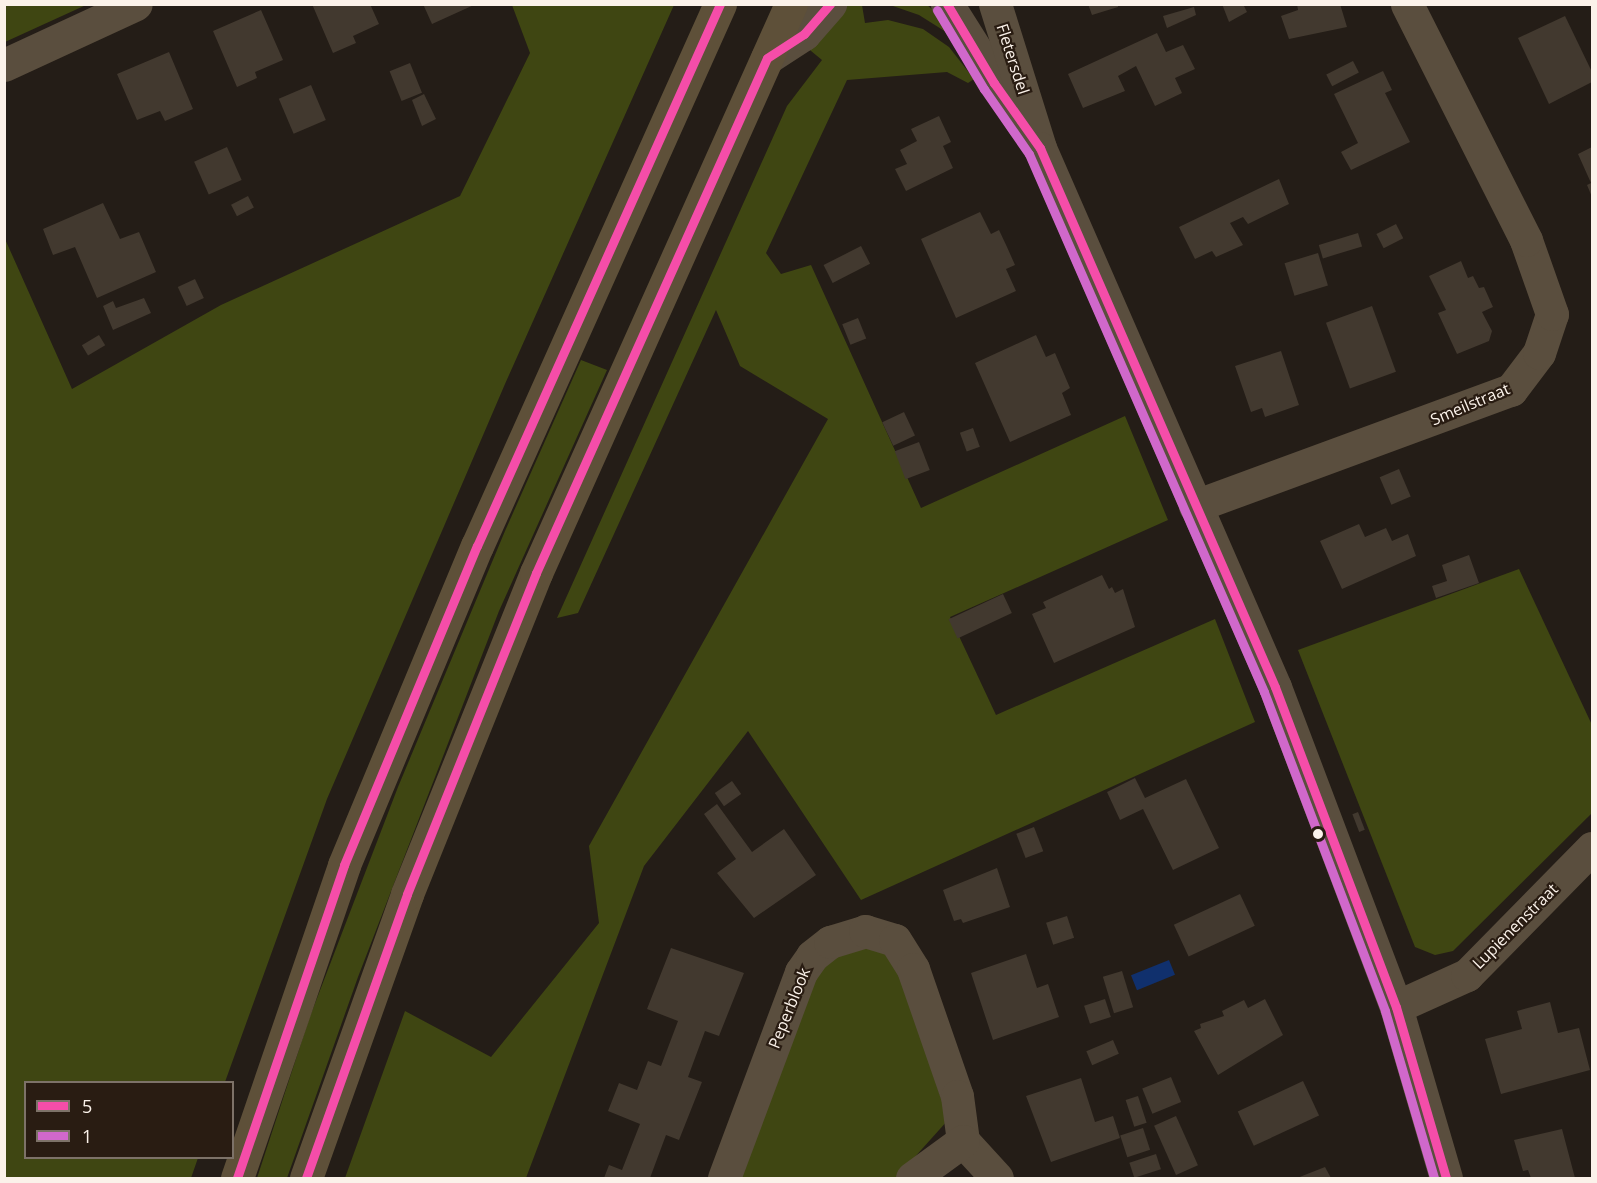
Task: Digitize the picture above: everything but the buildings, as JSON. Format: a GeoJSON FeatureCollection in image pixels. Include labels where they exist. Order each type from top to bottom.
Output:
{"type":"FeatureCollection","features":[{"type":"Feature","properties":{"kind":"main road"},"geometry":{"type":"LineString","coordinates":[[237,1179],[349,854],[477,546],[720,4]]}},
{"type":"Feature","properties":{"kind":"main road"},"geometry":{"type":"LineString","coordinates":[[306,1179],[407,894],[536,573],[791,4]]}},
{"type":"Feature","properties":{"kind":"street"},"geometry":{"type":"LineString","coordinates":[[4,65],[136,4]]}},
{"type":"Feature","properties":{"kind":"street"},"geometry":{"type":"LineString","coordinates":[[767,58],[804,34],[830,4]]}},
{"type":"Feature","properties":{"kind":"street","name":"Fletersdel"},"geometry":{"type":"LineString","coordinates":[[947,4],[994,82],[1040,148]]}},
{"type":"Feature","properties":{"kind":"street","name":"Fletersdel"},"geometry":{"type":"LineString","coordinates":[[995,4],[1040,148],[1275,687],[1396,1007],[1446,1179]]}},
{"type":"Feature","properties":{"kind":"street","name":"Smeilstraat"},"geometry":{"type":"LineString","coordinates":[[1195,506],[1511,390],[1539,353],[1552,314],[1526,240],[1407,4]]}},
{"type":"Feature","properties":{"kind":"street","name":"Lupienenstraat"},"geometry":{"type":"LineString","coordinates":[[1396,1007],[1467,975],[1593,848]]}},
{"type":"Feature","properties":{"kind":"street","name":"Peperblook"},"geometry":{"type":"LineString","coordinates":[[724,1179],[801,972],[812,956],[830,942],[865,931],[895,940],[913,969],[957,1096],[963,1141]]}},
{"type":"Feature","properties":{"kind":"street"},"geometry":{"type":"LineString","coordinates":[[912,1179],[963,1141],[997,1179]]}},
{"type":"Feature","properties":{"kind":"green space"},"geometry":{"type":"Polygon","coordinates":[[[5,4],[86,4],[86,5],[5,42],[5,4]]]}},
{"type":"Feature","properties":{"kind":"green space"},"geometry":{"type":"Polygon","coordinates":[[[849,4],[862,5],[865,23],[888,20],[923,29],[949,47],[974,79],[968,83],[947,72],[847,80],[766,253],[781,274],[811,265],[921,508],[1125,416],[1168,520],[950,617],[996,715],[1215,619],[1255,722],[861,900],[748,731],[644,866],[526,1178],[345,1178],[405,1011],[491,1057],[599,923],[589,846],[828,419],[740,366],[716,310],[578,613],[557,618],[787,106],[822,60],[805,46],[849,4]]]}},
{"type":"Feature","properties":{"kind":"green space"},"geometry":{"type":"Polygon","coordinates":[[[512,5],[674,5],[505,384],[327,799],[225,1081],[24,1081],[24,1159],[198,1159],[191,1178],[5,1178],[5,239],[72,389],[221,305],[460,196],[530,53],[512,5]]]}},
{"type":"Feature","properties":{"kind":"green space"},"geometry":{"type":"Polygon","coordinates":[[[890,5],[927,5],[938,14],[946,32],[919,15],[890,5]]]}},
{"type":"Feature","properties":{"kind":"green space"},"geometry":{"type":"Polygon","coordinates":[[[581,360],[607,370],[499,611],[358,977],[287,1178],[257,1178],[309,1019],[398,787],[505,531],[581,360]]]}},
{"type":"Feature","properties":{"kind":"green space"},"geometry":{"type":"Polygon","coordinates":[[[1519,569],[1592,725],[1592,813],[1453,951],[1435,955],[1415,947],[1298,650],[1519,569]]]}},
{"type":"Feature","properties":{"kind":"green space"},"geometry":{"type":"Polygon","coordinates":[[[856,942],[896,957],[948,1120],[896,1178],[733,1178],[815,969],[856,942]]]}},
{"type":"Feature","properties":{"kind":"water"},"geometry":{"type":"Polygon","coordinates":[[[1169,960],[1175,975],[1137,990],[1131,975],[1169,960]]]}},
{"type":"Feature","properties":{"kind":"transit line","name":"5"},"geometry":{"type":"LineString","coordinates":[[237,1178],[344,865],[477,546],[720,4]]}},
{"type":"Feature","properties":{"kind":"transit line","name":"5"},"geometry":{"type":"LineString","coordinates":[[306,1178],[407,894],[536,573],[767,58],[804,34],[830,4]]}},
{"type":"Feature","properties":{"kind":"transit line","name":"5"},"geometry":{"type":"LineString","coordinates":[[947,4],[994,83],[1040,148],[1275,687],[1396,1007],[1446,1178]]}},
{"type":"Feature","properties":{"kind":"transit line","name":"1"},"geometry":{"type":"LineString","coordinates":[[937,10],[984,89],[1029,154],[1264,692],[1385,1011],[1434,1178]]}}]}
